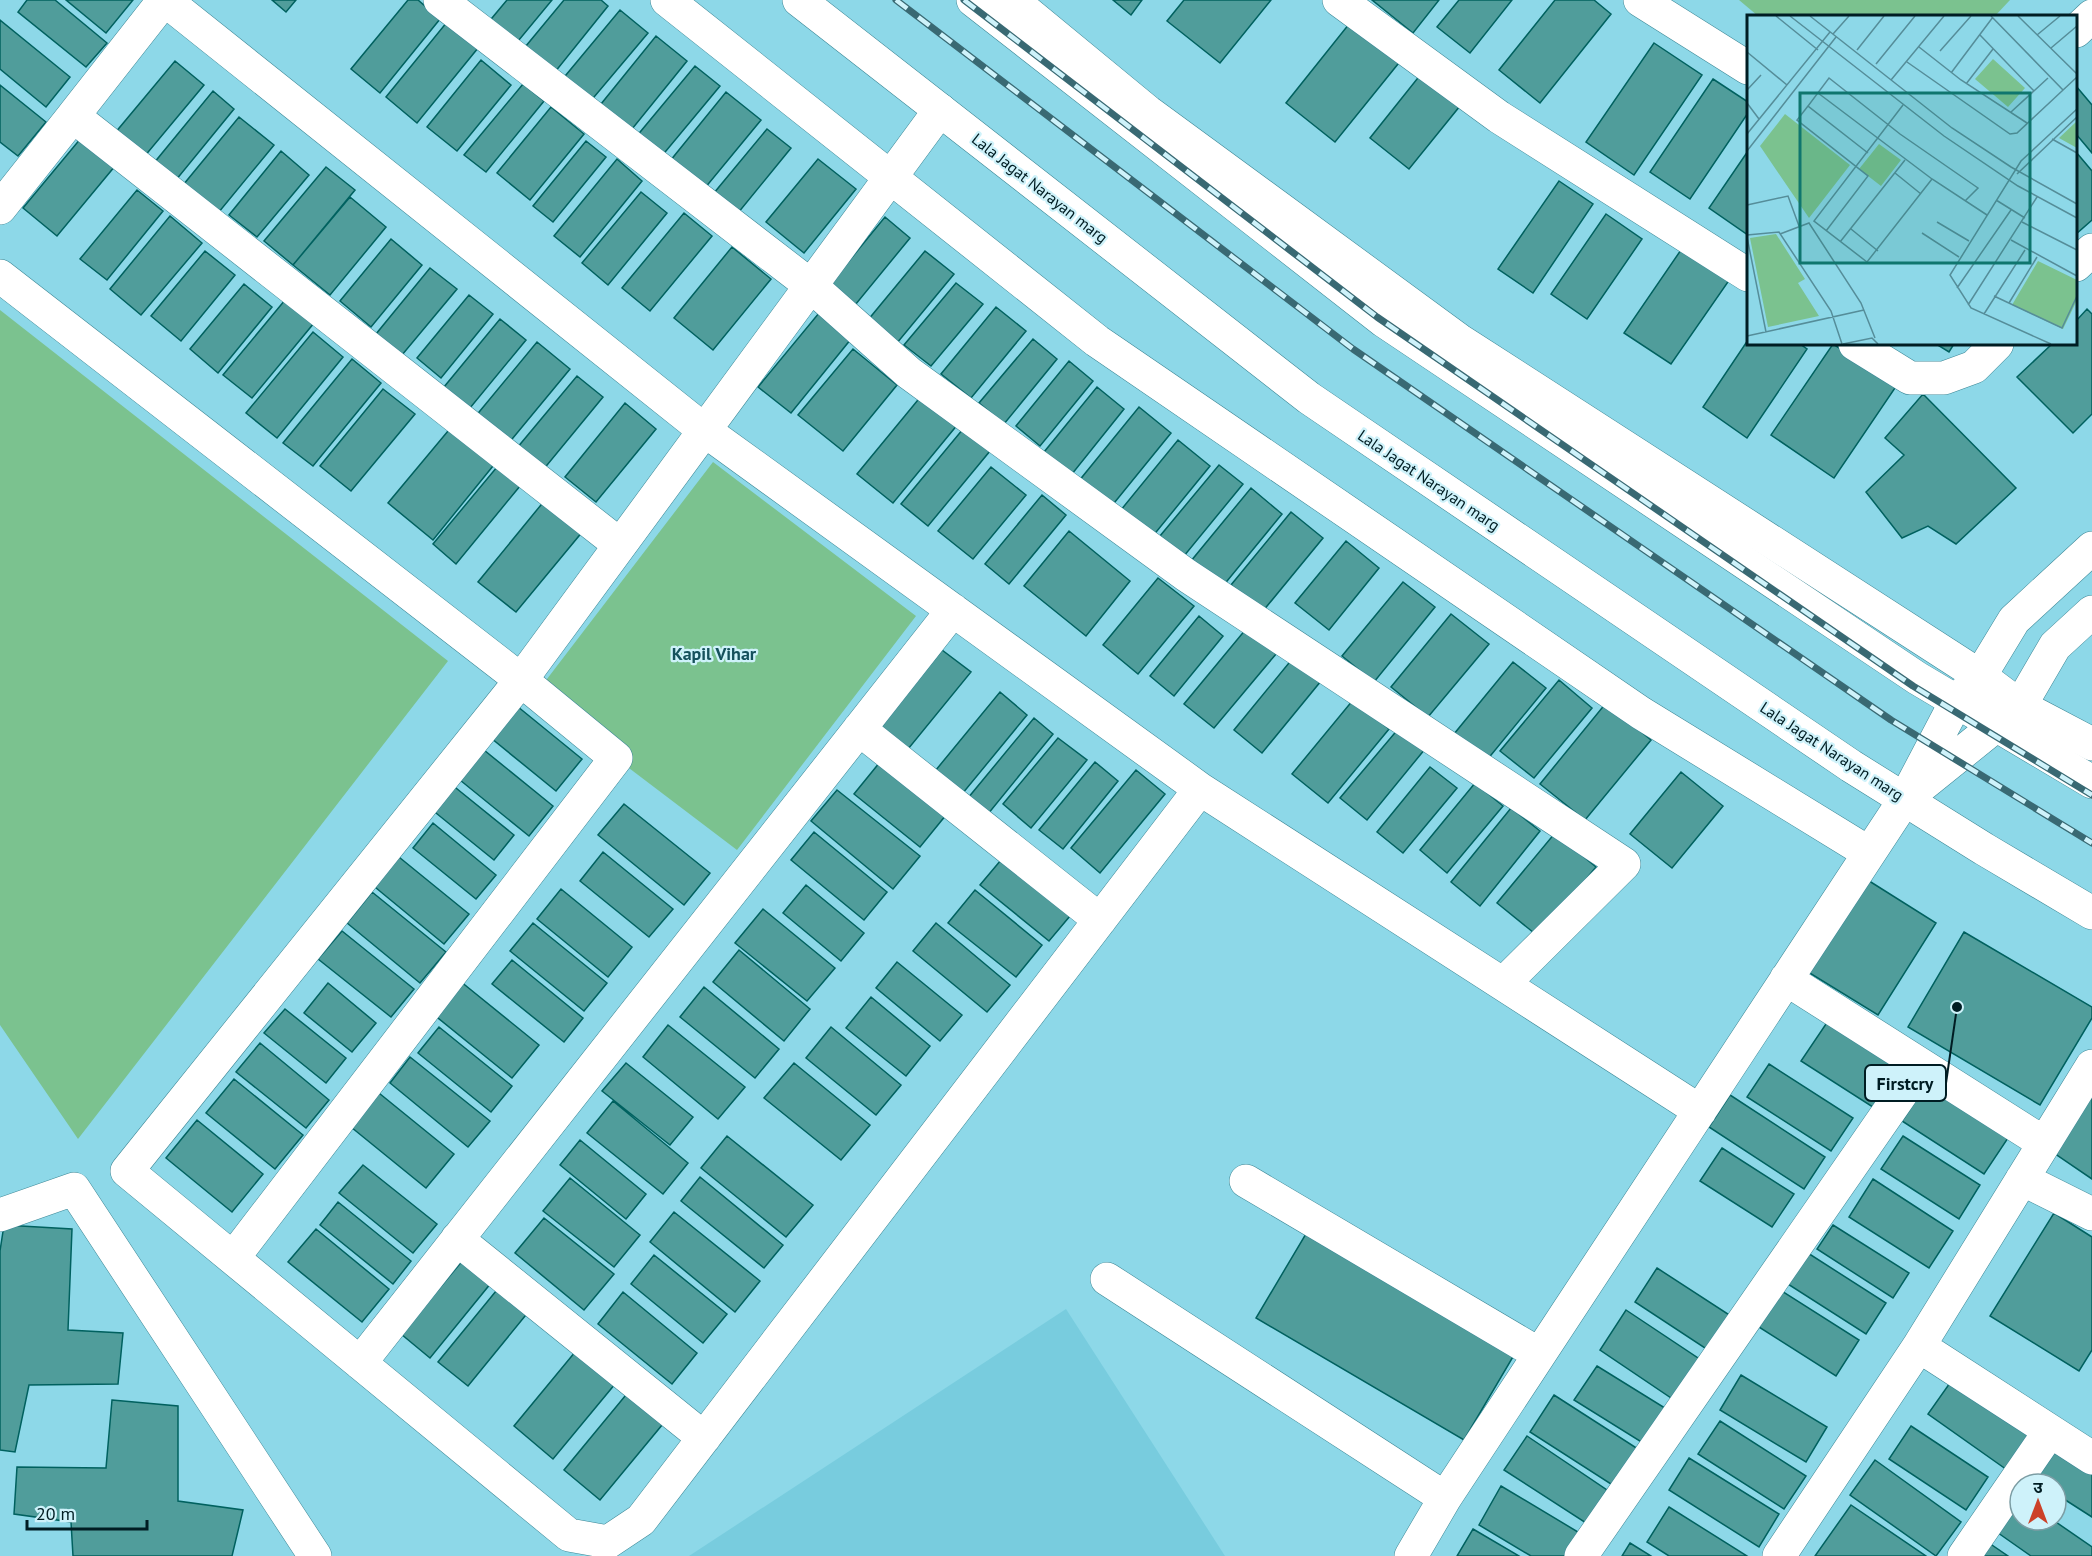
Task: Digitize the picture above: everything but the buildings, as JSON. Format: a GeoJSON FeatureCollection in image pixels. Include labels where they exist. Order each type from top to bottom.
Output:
{"type":"FeatureCollection","features":[{"type":"Feature","properties":{"kind":"street"},"geometry":{"type":"LineString","coordinates":[[0,208],[164,0],[704,430],[1200,789],[1700,1111]]}},
{"type":"Feature","properties":{"kind":"street"},"geometry":{"type":"LineString","coordinates":[[440,0],[810,285],[909,373],[1186,575],[1624,864],[1503,984]]}},
{"type":"Feature","properties":{"kind":"street"},"geometry":{"type":"LineString","coordinates":[[667,0],[1097,341],[1641,713],[1869,853]]}},
{"type":"Feature","properties":{"kind":"street","name":"Lala Jagat Narayan marg"},"geometry":{"type":"LineString","coordinates":[[799,0],[1309,398],[1842,760],[2092,913]]}},
{"type":"Feature","properties":{"kind":"street"},"geometry":{"type":"LineString","coordinates":[[973,0],[1384,321],[1917,678],[1956,702],[2092,744]]}},
{"type":"Feature","properties":{"kind":"street"},"geometry":{"type":"LineString","coordinates":[[1012,0],[1149,112],[1458,340],[1980,676],[2007,716],[2092,782]]}},
{"type":"Feature","properties":{"kind":"street"},"geometry":{"type":"LineString","coordinates":[[1339,0],[1499,117],[1747,274]]}},
{"type":"Feature","properties":{"kind":"street"},"geometry":{"type":"LineString","coordinates":[[1640,0],[1747,67]]}},
{"type":"Feature","properties":{"kind":"street"},"geometry":{"type":"LineString","coordinates":[[2077,30],[2092,16]]}},
{"type":"Feature","properties":{"kind":"street"},"geometry":{"type":"LineString","coordinates":[[940,110],[521,680],[127,1171],[569,1535],[608,1542],[641,1520],[1200,789]]}},
{"type":"Feature","properties":{"kind":"street"},"geometry":{"type":"LineString","coordinates":[[73,116],[620,545]]}},
{"type":"Feature","properties":{"kind":"street"},"geometry":{"type":"LineString","coordinates":[[2077,263],[2092,250]]}},
{"type":"Feature","properties":{"kind":"street"},"geometry":{"type":"LineString","coordinates":[[0,276],[521,680],[616,758],[232,1258]]}},
{"type":"Feature","properties":{"kind":"street"},"geometry":{"type":"LineString","coordinates":[[1857,345],[1910,378],[1944,378],[1974,368],[1996,345]]}},
{"type":"Feature","properties":{"kind":"street"},"geometry":{"type":"LineString","coordinates":[[1411,1556],[1445,1498],[1905,799],[1956,702],[1980,676],[2014,620],[2092,548]]}},
{"type":"Feature","properties":{"kind":"street"},"geometry":{"type":"LineString","coordinates":[[360,1363],[953,610]]}},
{"type":"Feature","properties":{"kind":"street"},"geometry":{"type":"LineString","coordinates":[[1905,799],[2007,716],[2055,646],[2092,612]]}},
{"type":"Feature","properties":{"kind":"street"},"geometry":{"type":"LineString","coordinates":[[859,729],[1100,920]]}},
{"type":"Feature","properties":{"kind":"street"},"geometry":{"type":"LineString","coordinates":[[1786,979],[2044,1143]]}},
{"type":"Feature","properties":{"kind":"street"},"geometry":{"type":"LineString","coordinates":[[1581,1556],[1921,1065]]}},
{"type":"Feature","properties":{"kind":"street"},"geometry":{"type":"LineString","coordinates":[[1779,1556],[1918,1346],[2092,1066]]}},
{"type":"Feature","properties":{"kind":"street"},"geometry":{"type":"LineString","coordinates":[[2022,1179],[2092,1214]]}},
{"type":"Feature","properties":{"kind":"street"},"geometry":{"type":"LineString","coordinates":[[1246,1181],[1539,1354]]}},
{"type":"Feature","properties":{"kind":"street"},"geometry":{"type":"LineString","coordinates":[[0,1215],[74,1189],[315,1556]]}},
{"type":"Feature","properties":{"kind":"street"},"geometry":{"type":"LineString","coordinates":[[457,1239],[704,1438]]}},
{"type":"Feature","properties":{"kind":"street"},"geometry":{"type":"LineString","coordinates":[[1107,1280],[1445,1498]]}},
{"type":"Feature","properties":{"kind":"street"},"geometry":{"type":"LineString","coordinates":[[1918,1346],[2092,1458]]}},
{"type":"Feature","properties":{"kind":"street"},"geometry":{"type":"LineString","coordinates":[[1965,1556],[2050,1431]]}},
{"type":"Feature","properties":{"kind":"shaded area"},"geometry":{"type":"Polygon","coordinates":[[[1066,1309],[1225,1556],[689,1556],[1066,1309]]]}},
{"type":"Feature","properties":{"kind":"green space"},"geometry":{"type":"Polygon","coordinates":[[[1739,0],[2010,0],[1996,15],[1757,15],[1739,0]]]}},
{"type":"Feature","properties":{"kind":"green space"},"geometry":{"type":"Polygon","coordinates":[[[0,310],[448,661],[78,1139],[0,1025],[0,310]]]}},
{"type":"Feature","properties":{"kind":"green space"},"geometry":{"type":"Polygon","coordinates":[[[713,462],[916,616],[737,850],[534,696],[713,462]]]}},
{"type":"Feature","properties":{"kind":"railway"},"geometry":{"type":"LineString","coordinates":[[896,0],[1353,349],[1891,720],[2092,843]]}},
{"type":"Feature","properties":{"kind":"railway"},"geometry":{"type":"LineString","coordinates":[[964,0],[1377,317],[1913,686],[2092,795]]}},
{"type":"Feature","properties":{"kind":"place","name":"Firstcry"},"geometry":{"type":"Point","coordinates":[1957,1007]}},
{"type":"Feature","properties":{"kind":"district","name":"Kapil Vihar"},"geometry":{"type":"Point","coordinates":[714,654]}}]}
